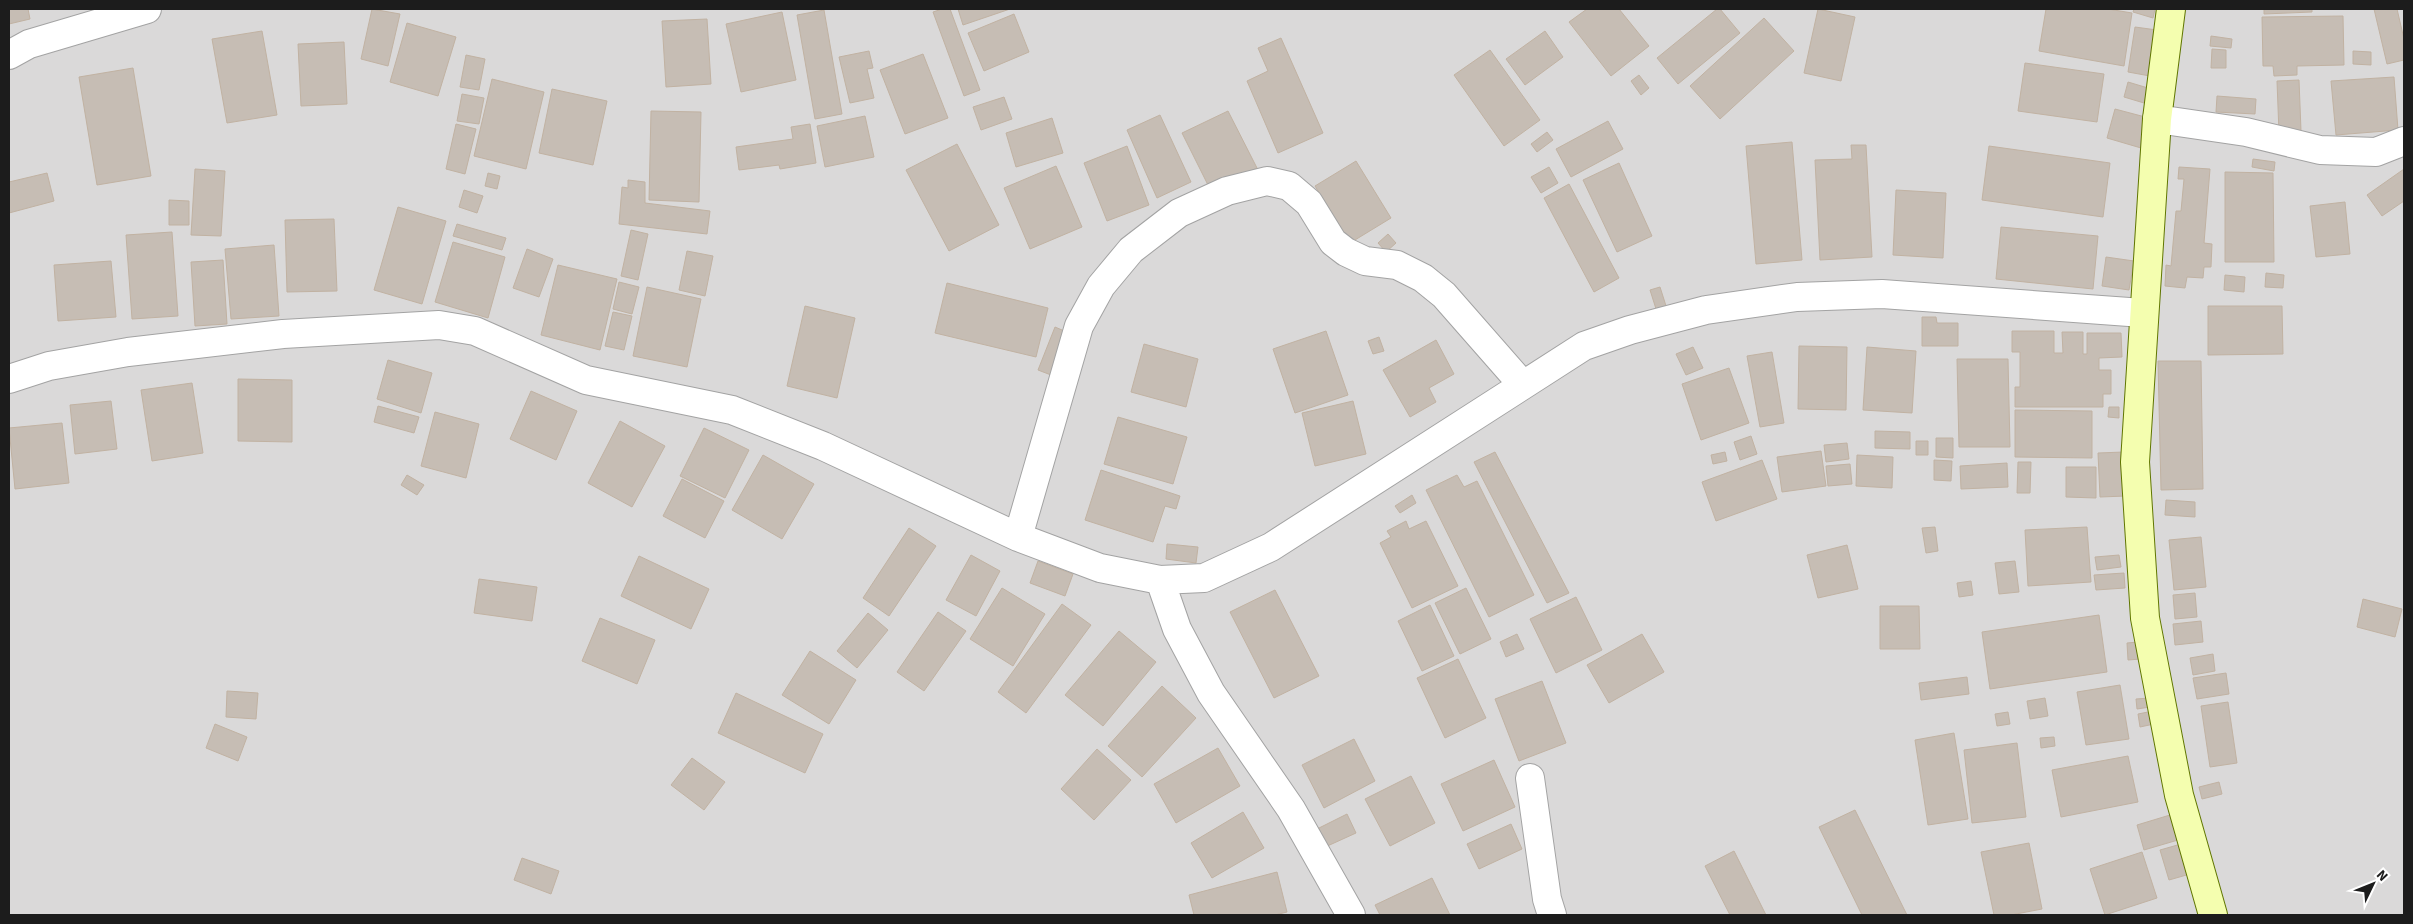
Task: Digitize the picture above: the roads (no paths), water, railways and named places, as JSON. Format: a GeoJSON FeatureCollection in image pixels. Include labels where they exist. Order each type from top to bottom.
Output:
{"type":"FeatureCollection","features":[{"type":"Feature","properties":{"kind":"street"},"geometry":{"type":"LineString","coordinates":[[9,55],[29,44],[147,9]]}},
{"type":"Feature","properties":{"kind":"street"},"geometry":{"type":"LineString","coordinates":[[2171,9],[2157,119],[2143,313],[2135,462],[2145,618],[2179,795],[2212,915]]}},
{"type":"Feature","properties":{"kind":"street"},"geometry":{"type":"LineString","coordinates":[[2157,119],[2246,132],[2320,150],[2376,152],[2404,141]]}},
{"type":"Feature","properties":{"kind":"street"},"geometry":{"type":"LineString","coordinates":[[1018,537],[1079,326],[1101,286],[1131,250],[1179,213],[1227,191],[1267,181],[1289,186],[1309,204],[1333,242],[1346,252],[1365,261],[1398,264],[1422,278],[1444,295],[1523,385]]}},
{"type":"Feature","properties":{"kind":"street"},"geometry":{"type":"LineString","coordinates":[[9,379],[49,366],[138,351],[283,334],[439,325],[475,330],[586,380],[732,410],[823,446],[1018,537],[1100,568],[1160,580],[1204,578],[1271,547],[1584,346],[1630,330],[1706,310],[1797,297],[1882,294],[2143,313]]}},
{"type":"Feature","properties":{"kind":"street"},"geometry":{"type":"LineString","coordinates":[[1160,580],[1177,629],[1211,693],[1291,809],[1351,915]]}},
{"type":"Feature","properties":{"kind":"street"},"geometry":{"type":"LineString","coordinates":[[1530,778],[1547,899],[1552,915]]}}]}
